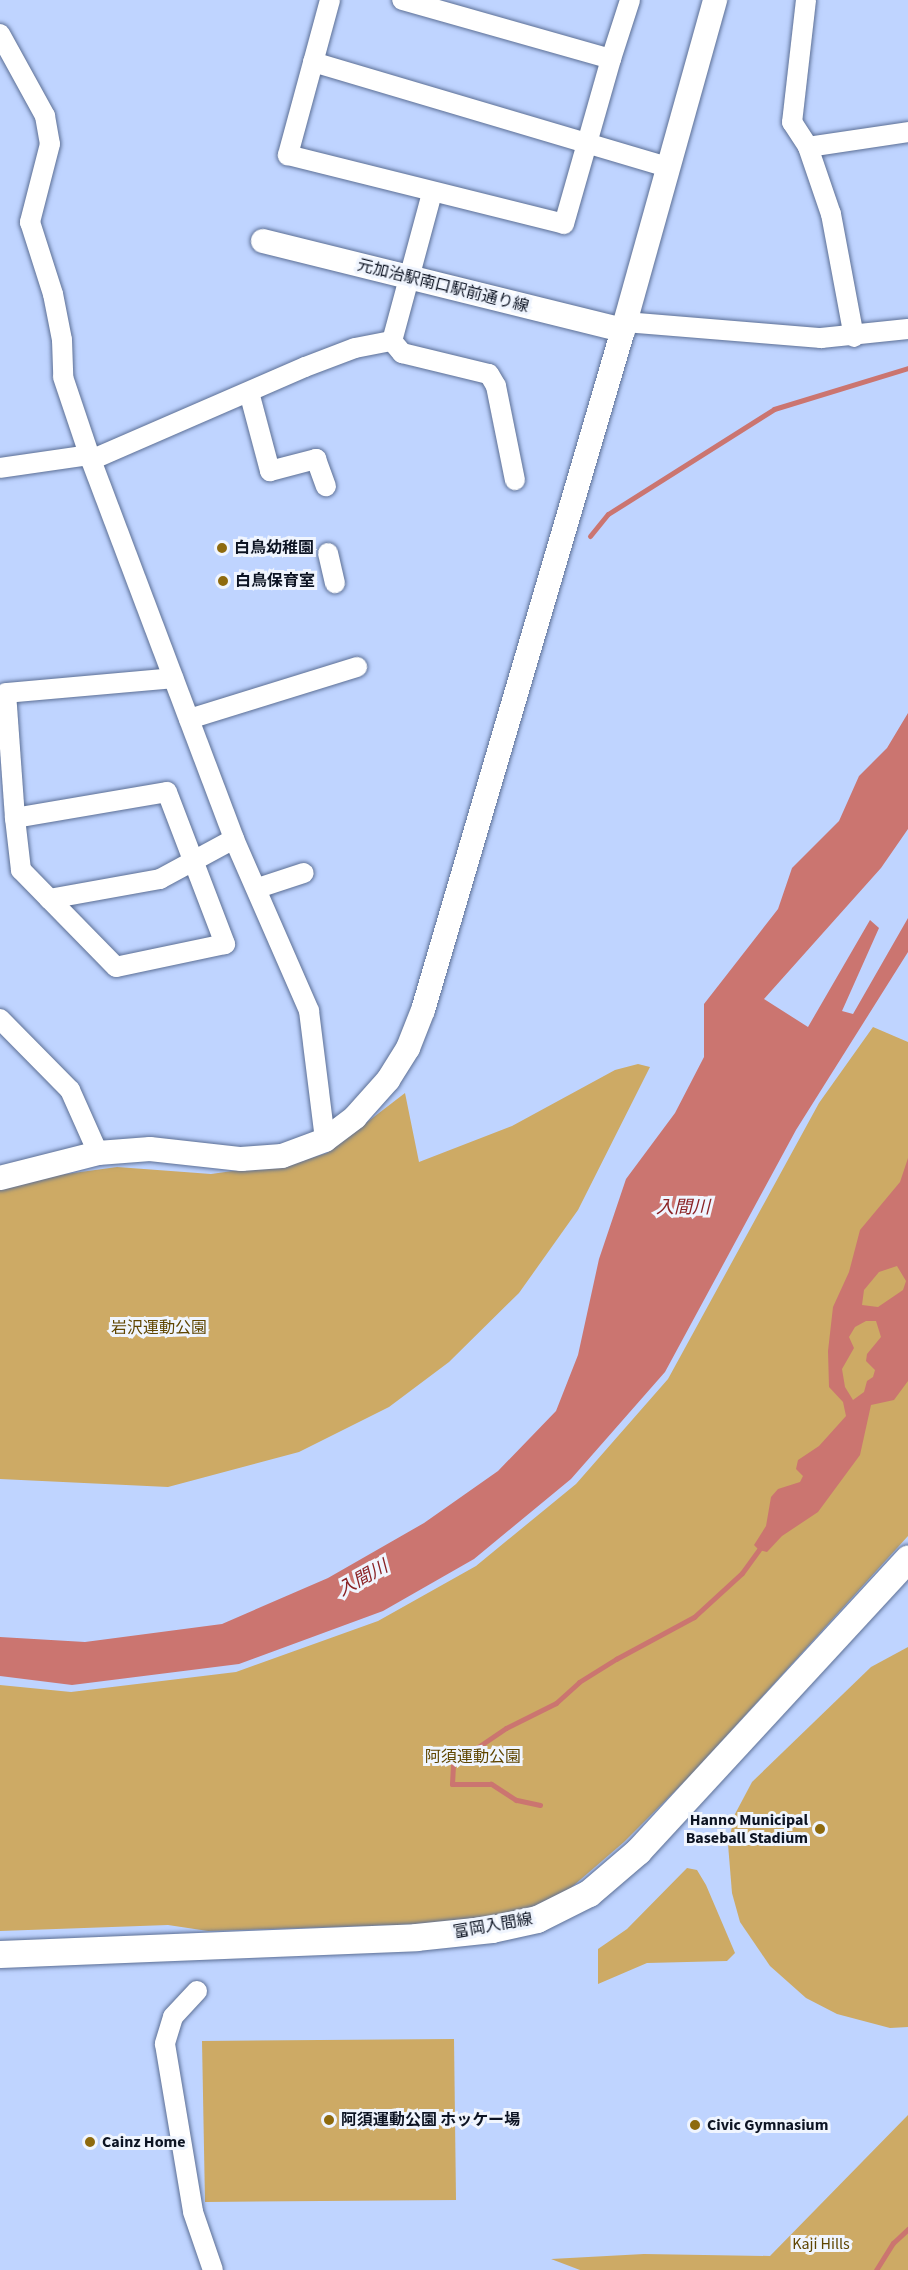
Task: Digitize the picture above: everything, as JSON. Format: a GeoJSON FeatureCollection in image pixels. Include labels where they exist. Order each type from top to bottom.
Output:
{"type":"FeatureCollection","features":[{"type":"Feature","properties":{"kind":"main road","name":"富岡入間線"},"geometry":{"type":"LineString","coordinates":[[0,1953],[416,1937],[492,1929],[537,1919],[589,1893],[638,1851],[908,1558]]}},
{"type":"Feature","properties":{"kind":"street"},"geometry":{"type":"LineString","coordinates":[[330,0],[288,155],[432,193],[564,224],[630,0]]}},
{"type":"Feature","properties":{"kind":"street"},"geometry":{"type":"LineString","coordinates":[[402,0],[611,59]]}},
{"type":"Feature","properties":{"kind":"street"},"geometry":{"type":"LineString","coordinates":[[0,1178],[98,1153],[150,1149],[241,1159],[282,1156],[325,1140],[355,1117],[388,1080],[408,1048],[423,1010],[624,326],[715,0]]}},
{"type":"Feature","properties":{"kind":"street"},"geometry":{"type":"LineString","coordinates":[[806,0],[792,122],[808,147],[831,214],[854,337]]}},
{"type":"Feature","properties":{"kind":"street"},"geometry":{"type":"LineString","coordinates":[[0,34],[45,116],[50,144],[30,222],[53,294],[62,340],[63,376],[90,458],[234,839],[258,888],[309,1011],[325,1140]]}},
{"type":"Feature","properties":{"kind":"street"},"geometry":{"type":"LineString","coordinates":[[313,62],[667,167]]}},
{"type":"Feature","properties":{"kind":"street"},"geometry":{"type":"LineString","coordinates":[[808,147],[908,132]]}},
{"type":"Feature","properties":{"kind":"street"},"geometry":{"type":"LineString","coordinates":[[392,340],[432,193]]}},
{"type":"Feature","properties":{"kind":"street","name":"元加治駅南口駅前通り線"},"geometry":{"type":"LineString","coordinates":[[263,241],[410,278],[624,326]]}},
{"type":"Feature","properties":{"kind":"street"},"geometry":{"type":"LineString","coordinates":[[624,326],[821,338],[854,337],[908,329]]}},
{"type":"Feature","properties":{"kind":"street"},"geometry":{"type":"LineString","coordinates":[[0,468],[90,458],[356,348],[392,340]]}},
{"type":"Feature","properties":{"kind":"street"},"geometry":{"type":"LineString","coordinates":[[392,340],[402,353],[489,374],[496,386],[516,480]]}},
{"type":"Feature","properties":{"kind":"street"},"geometry":{"type":"LineString","coordinates":[[249,392],[270,471],[316,459],[326,486]]}},
{"type":"Feature","properties":{"kind":"street"},"geometry":{"type":"LineString","coordinates":[[328,553],[335,583]]}},
{"type":"Feature","properties":{"kind":"street"},"geometry":{"type":"LineString","coordinates":[[189,719],[357,668]]}},
{"type":"Feature","properties":{"kind":"street"},"geometry":{"type":"LineString","coordinates":[[15,818],[167,792],[225,944],[116,967],[21,870],[15,818],[6,693],[173,678]]}},
{"type":"Feature","properties":{"kind":"street"},"geometry":{"type":"LineString","coordinates":[[49,899],[160,879],[234,839]]}},
{"type":"Feature","properties":{"kind":"street"},"geometry":{"type":"LineString","coordinates":[[258,888],[304,873]]}},
{"type":"Feature","properties":{"kind":"street"},"geometry":{"type":"LineString","coordinates":[[0,1019],[70,1090],[98,1153]]}},
{"type":"Feature","properties":{"kind":"street"},"geometry":{"type":"LineString","coordinates":[[197,1991],[172,2017],[165,2044],[193,2212],[213,2270]]}},
{"type":"Feature","properties":{"kind":"green space","name":"阿須運動公園"},"geometry":{"type":"Polygon","coordinates":[[[873,1027],[908,1042],[908,1536],[689,1777],[624,1842],[551,1905],[492,1922],[208,1931],[168,1925],[0,1931],[0,1685],[71,1692],[236,1672],[378,1621],[476,1566],[576,1484],[668,1379],[819,1103],[873,1027]]]}},
{"type":"Feature","properties":{"kind":"green space","name":"岩沢運動公園"},"geometry":{"type":"Polygon","coordinates":[[[638,1064],[650,1067],[578,1210],[519,1293],[449,1362],[389,1407],[299,1452],[168,1487],[0,1479],[0,1188],[37,1178],[117,1167],[211,1174],[298,1162],[327,1153],[405,1093],[419,1162],[512,1126],[615,1070],[638,1064]]]}},
{"type":"Feature","properties":{"kind":"green space","name":"Hanno Municipal Baseball Stadium"},"geometry":{"type":"Polygon","coordinates":[[[908,1647],[908,2027],[890,2028],[837,2014],[806,1998],[770,1966],[740,1922],[732,1893],[728,1844],[735,1814],[752,1782],[871,1667],[908,1647]]]}},
{"type":"Feature","properties":{"kind":"green space"},"geometry":{"type":"Polygon","coordinates":[[[687,1868],[697,1870],[706,1885],[735,1953],[727,1961],[647,1963],[598,1984],[598,1949],[627,1929],[687,1868]]]}},
{"type":"Feature","properties":{"kind":"green space","name":"阿須運動公園 ホッケー場"},"geometry":{"type":"Polygon","coordinates":[[[454,2039],[456,2200],[205,2202],[202,2041],[454,2039]]]}},
{"type":"Feature","properties":{"kind":"green space","name":"Kaji Hills"},"geometry":{"type":"Polygon","coordinates":[[[908,2115],[908,2270],[580,2270],[551,2259],[644,2254],[770,2256],[908,2115]]]}},
{"type":"Feature","properties":{"kind":"water","name":"入間川"},"geometry":{"type":"Polygon","coordinates":[[[908,713],[908,829],[881,868],[764,999],[808,1027],[870,920],[879,928],[842,1011],[853,1014],[908,918],[908,952],[796,1130],[665,1372],[571,1479],[474,1559],[383,1611],[239,1664],[72,1685],[0,1676],[0,1637],[85,1642],[222,1624],[328,1578],[424,1523],[498,1471],[556,1411],[578,1355],[599,1259],[626,1179],[675,1113],[704,1057],[704,1004],[778,909],[792,868],[839,821],[859,776],[887,748],[908,713]]]}},
{"type":"Feature","properties":{"kind":"water"},"geometry":{"type":"Polygon","coordinates":[[[908,1158],[908,1381],[894,1400],[871,1405],[860,1455],[818,1512],[782,1536],[767,1552],[759,1550],[754,1545],[766,1526],[771,1497],[778,1489],[800,1482],[803,1476],[796,1469],[798,1460],[819,1446],[846,1416],[843,1402],[829,1387],[828,1351],[833,1307],[849,1272],[860,1230],[900,1182],[908,1158]],[[897,1266],[879,1272],[864,1290],[862,1305],[878,1307],[903,1290],[906,1281],[897,1266]],[[866,1321],[855,1327],[849,1337],[854,1348],[842,1369],[845,1387],[853,1400],[864,1392],[867,1381],[873,1377],[875,1370],[866,1361],[867,1354],[881,1337],[876,1321],[866,1321]]]}},
{"type":"Feature","properties":{"kind":"waterway"},"geometry":{"type":"LineString","coordinates":[[590,536],[608,514],[774,409],[908,368]]}},
{"type":"Feature","properties":{"kind":"waterway"},"geometry":{"type":"LineString","coordinates":[[540,1805],[516,1800],[491,1784],[452,1784],[453,1764],[506,1728],[556,1703],[579,1682],[616,1659],[694,1617],[742,1573],[759,1550]]}},
{"type":"Feature","properties":{"kind":"waterway"},"geometry":{"type":"LineString","coordinates":[[876,2270],[893,2243],[908,2229]]}},
{"type":"Feature","properties":{"kind":"place","name":"白鳥幼稚園"},"geometry":{"type":"Point","coordinates":[222,548]}},
{"type":"Feature","properties":{"kind":"place","name":"白鳥保育室"},"geometry":{"type":"Point","coordinates":[223,581]}},
{"type":"Feature","properties":{"kind":"place","name":"Hanno Municipal Baseball Stadium"},"geometry":{"type":"Point","coordinates":[820,1829]}},
{"type":"Feature","properties":{"kind":"place","name":"阿須運動公園 ホッケー場"},"geometry":{"type":"Point","coordinates":[329,2120]}},
{"type":"Feature","properties":{"kind":"place","name":"Civic Gymnasium"},"geometry":{"type":"Point","coordinates":[695,2125]}},
{"type":"Feature","properties":{"kind":"place","name":"Cainz Home"},"geometry":{"type":"Point","coordinates":[90,2142]}}]}
